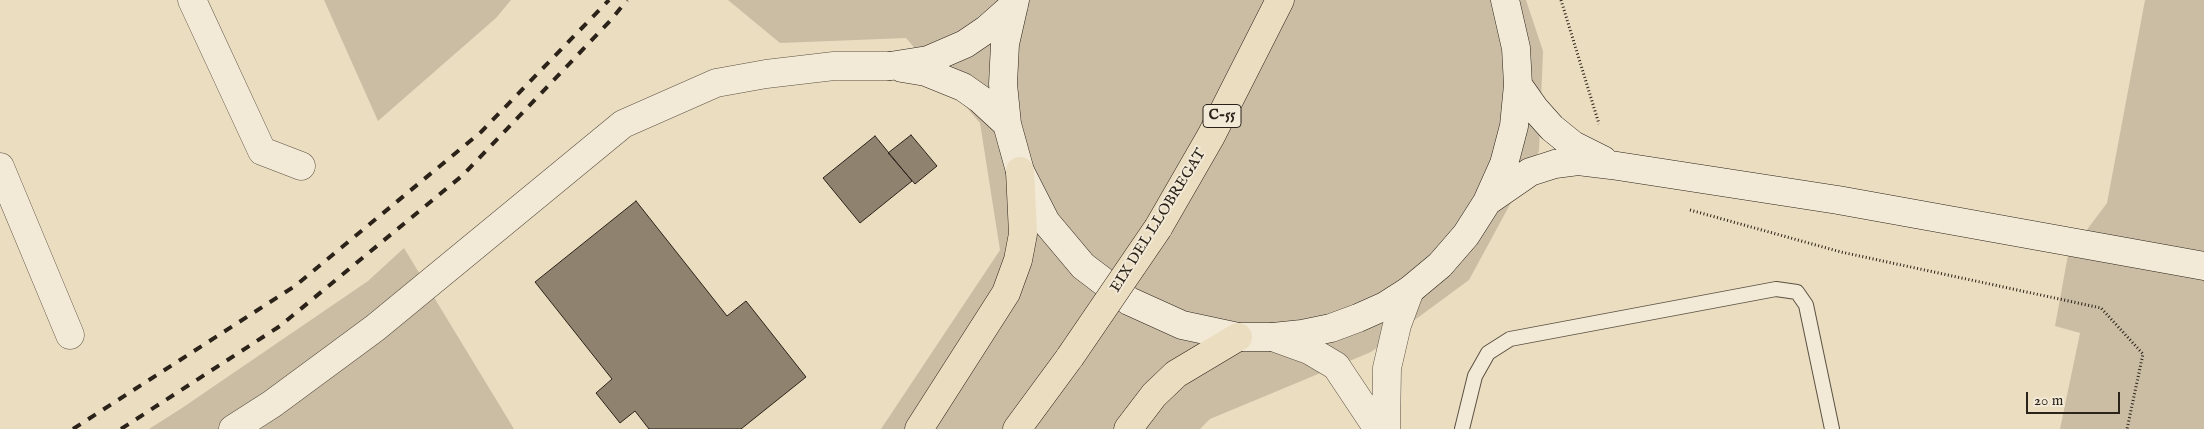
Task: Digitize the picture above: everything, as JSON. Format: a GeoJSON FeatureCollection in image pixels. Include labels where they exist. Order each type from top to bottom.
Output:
{"type":"FeatureCollection","features":[{"type":"Feature","properties":{"kind":"highway","name":"EIX DEL LLOBREGAT"},"geometry":{"type":"LineString","coordinates":[[1017,429],[1070,357],[1158,228],[1211,136],[1280,0]]}},
{"type":"Feature","properties":{"kind":"highway"},"geometry":{"type":"LineString","coordinates":[[919,429],[1006,293],[1018,260],[1023,234],[1020,171]]}},
{"type":"Feature","properties":{"kind":"highway"},"geometry":{"type":"LineString","coordinates":[[1128,429],[1154,395],[1176,374],[1238,337]]}},
{"type":"Feature","properties":{"kind":"main road"},"geometry":{"type":"LineString","coordinates":[[192,0],[262,151],[301,166]]}},
{"type":"Feature","properties":{"kind":"main road"},"geometry":{"type":"LineString","coordinates":[[1015,3],[1005,54],[1003,84],[1007,124],[1020,171],[1046,222],[1083,266],[1129,301],[1182,325],[1238,337],[1273,337],[1302,334],[1349,321],[1385,306],[1410,290],[1440,264],[1466,235],[1487,202],[1504,164],[1514,126],[1518,85],[1516,48],[1505,0]]}},
{"type":"Feature","properties":{"kind":"main road"},"geometry":{"type":"LineString","coordinates":[[233,429],[272,404],[375,328],[623,124],[716,83],[766,74],[834,66],[890,66],[928,60],[965,44],[987,29],[1015,3]]}},
{"type":"Feature","properties":{"kind":"main road"},"geometry":{"type":"LineString","coordinates":[[890,66],[926,72],[963,87],[980,99],[1007,124]]}},
{"type":"Feature","properties":{"kind":"main road"},"geometry":{"type":"LineString","coordinates":[[1518,85],[1535,110],[1552,128],[1573,144],[1611,164]]}},
{"type":"Feature","properties":{"kind":"main road"},"geometry":{"type":"LineString","coordinates":[[1487,202],[1530,172],[1555,164],[1578,161],[1611,164],[1838,200],[2204,266]]}},
{"type":"Feature","properties":{"kind":"main road"},"geometry":{"type":"LineString","coordinates":[[0,167],[70,336]]}},
{"type":"Feature","properties":{"kind":"main road"},"geometry":{"type":"LineString","coordinates":[[1386,429],[1387,368],[1399,320],[1410,290]]}},
{"type":"Feature","properties":{"kind":"main road"},"geometry":{"type":"LineString","coordinates":[[1273,337],[1309,350],[1336,366],[1378,429]]}},
{"type":"Feature","properties":{"kind":"lane"},"geometry":{"type":"LineString","coordinates":[[1462,429],[1475,376],[1488,353],[1510,339],[1776,289],[1797,292],[1806,305],[1832,429]]}},
{"type":"Feature","properties":{"kind":"path"},"geometry":{"type":"LineString","coordinates":[[1561,0],[1611,164]]}},
{"type":"Feature","properties":{"kind":"path"},"geometry":{"type":"LineString","coordinates":[[1686,209],[1841,252],[2101,308],[2143,354],[2127,429]]}},
{"type":"Feature","properties":{"kind":"shaded area"},"geometry":{"type":"Polygon","coordinates":[[[324,0],[511,0],[496,18],[378,121],[324,0]]]}},
{"type":"Feature","properties":{"kind":"shaded area"},"geometry":{"type":"Polygon","coordinates":[[[728,0],[1526,0],[1543,51],[1539,151],[1469,280],[1371,352],[1210,419],[1200,429],[881,429],[1000,250],[980,123],[906,38],[780,43],[728,0]]]}},
{"type":"Feature","properties":{"kind":"shaded area"},"geometry":{"type":"Polygon","coordinates":[[[2145,0],[2204,0],[2204,429],[2060,429],[2080,333],[2055,326],[2068,255],[2107,203],[2145,0]]]}},
{"type":"Feature","properties":{"kind":"shaded area"},"geometry":{"type":"Polygon","coordinates":[[[404,248],[514,429],[149,429],[368,281],[404,248]]]}},
{"type":"Feature","properties":{"kind":"building"},"geometry":{"type":"Polygon","coordinates":[[[911,135],[937,166],[915,184],[888,153],[911,135]]]}},
{"type":"Feature","properties":{"kind":"building"},"geometry":{"type":"Polygon","coordinates":[[[875,136],[912,181],[860,223],[823,178],[875,136]]]}},
{"type":"Feature","properties":{"kind":"building"},"geometry":{"type":"Polygon","coordinates":[[[636,201],[727,316],[746,301],[806,377],[741,429],[649,429],[635,411],[620,423],[596,393],[612,379],[535,282],[636,201]]]}},
{"type":"Feature","properties":{"kind":"railway"},"geometry":{"type":"LineString","coordinates":[[73,429],[295,286],[481,132],[609,0]]}},
{"type":"Feature","properties":{"kind":"railway"},"geometry":{"type":"LineString","coordinates":[[121,429],[280,326],[463,175],[611,20],[627,0]]}}]}
